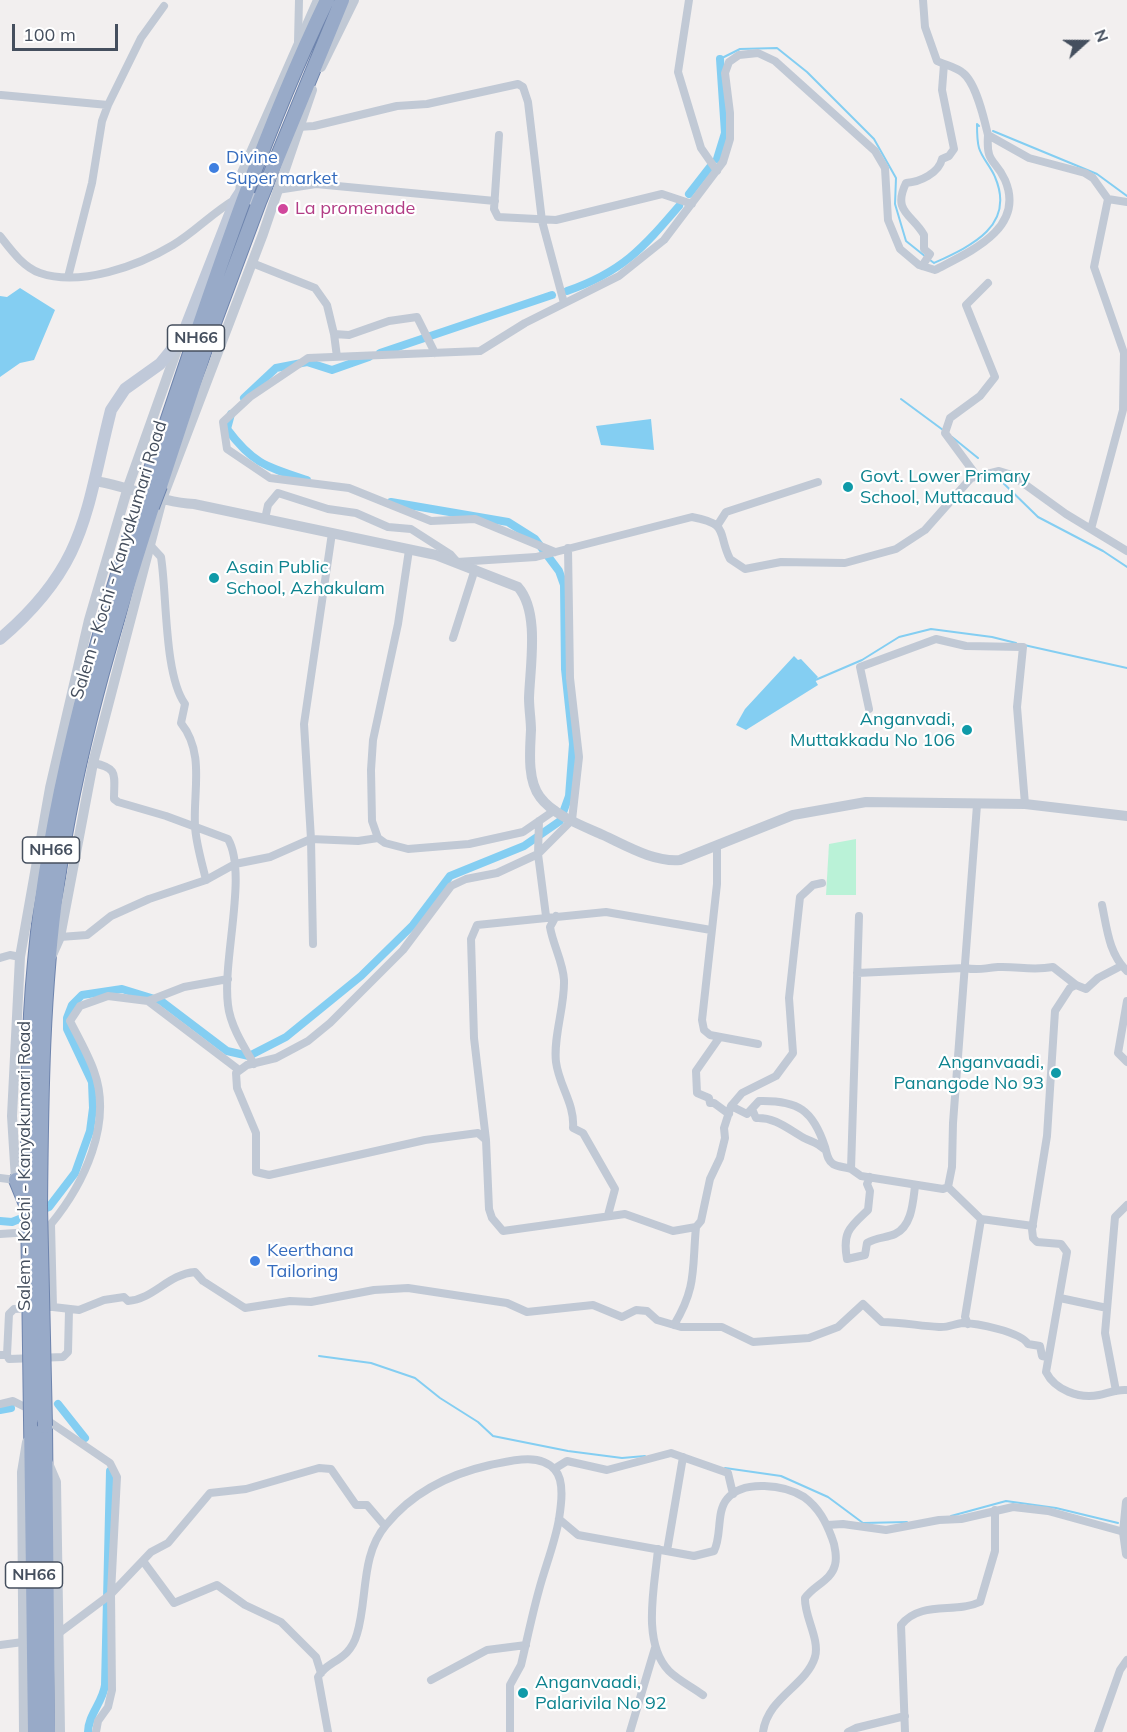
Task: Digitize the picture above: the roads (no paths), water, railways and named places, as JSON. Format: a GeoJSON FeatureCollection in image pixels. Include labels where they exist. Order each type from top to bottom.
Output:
{"type":"FeatureCollection","features":[{"type":"Feature","properties":{"kind":"highway","name":"Salem - Kochi - Kanyakumari Road"},"geometry":{"type":"LineString","coordinates":[[34,1119],[57,884],[92,710],[152,495],[245,197],[291,80],[327,0]]}},
{"type":"Feature","properties":{"kind":"highway","name":"Salem - Kochi - Kanyakumari Road"},"geometry":{"type":"LineString","coordinates":[[245,197],[342,0]]}},
{"type":"Feature","properties":{"kind":"highway","name":"Salem - Kochi - Kanyakumari Road"},"geometry":{"type":"LineString","coordinates":[[36,1732],[32,1419],[34,1119],[30,1024],[45,883],[80,707],[106,609],[152,495]]}},
{"type":"Feature","properties":{"kind":"highway"},"geometry":{"type":"LineString","coordinates":[[16,1180],[34,1206]]}},
{"type":"Feature","properties":{"kind":"highway","name":"Salem - Kochi - Kanyakumari Road"},"geometry":{"type":"LineString","coordinates":[[34,1206],[45,1426],[48,1732]]}},
{"type":"Feature","properties":{"kind":"main road"},"geometry":{"type":"LineString","coordinates":[[0,639],[44,598],[64,570],[79,540],[111,410],[125,389],[160,364],[182,338],[245,197]]}},
{"type":"Feature","properties":{"kind":"street"},"geometry":{"type":"LineString","coordinates":[[297,48],[299,0]]}},
{"type":"Feature","properties":{"kind":"street"},"geometry":{"type":"LineString","coordinates":[[0,236],[13,252],[41,273],[68,277],[103,274],[137,264],[174,245],[245,197],[242,173],[318,0]]}},
{"type":"Feature","properties":{"kind":"street"},"geometry":{"type":"LineString","coordinates":[[48,962],[60,937],[93,763],[150,545],[152,495],[252,263],[298,127],[321,68],[354,0]]}},
{"type":"Feature","properties":{"kind":"street"},"geometry":{"type":"LineString","coordinates":[[689,0],[678,72],[701,148],[717,171]]}},
{"type":"Feature","properties":{"kind":"street"},"geometry":{"type":"LineString","coordinates":[[555,552],[475,519],[431,521],[349,488],[270,478],[227,448],[223,422],[250,398],[308,358],[480,351],[564,303],[619,276],[664,240],[717,171],[730,139],[730,113],[725,73],[729,62],[739,55],[758,53],[775,61],[875,151],[885,168],[888,220],[900,249],[926,261],[935,270],[974,250],[986,242],[1005,221],[1009,210],[1008,189],[1004,177],[989,158],[988,135],[981,108],[967,76],[960,70],[937,61],[931,49],[925,27],[923,0]]}},
{"type":"Feature","properties":{"kind":"street"},"geometry":{"type":"LineString","coordinates":[[68,277],[92,183],[102,121],[141,38],[164,6]]}},
{"type":"Feature","properties":{"kind":"street"},"geometry":{"type":"LineString","coordinates":[[926,261],[924,235],[904,212],[900,196],[906,183],[932,173],[941,165],[942,159],[950,156],[954,149],[942,90],[944,64]]}},
{"type":"Feature","properties":{"kind":"street"},"geometry":{"type":"LineString","coordinates":[[298,127],[314,126],[397,106],[427,104],[518,84],[523,87],[528,102],[542,221],[564,303]]}},
{"type":"Feature","properties":{"kind":"street"},"geometry":{"type":"LineString","coordinates":[[1,95],[108,105]]}},
{"type":"Feature","properties":{"kind":"street"},"geometry":{"type":"LineString","coordinates":[[499,135],[494,209],[498,217],[556,220],[662,194],[692,204]]}},
{"type":"Feature","properties":{"kind":"street"},"geometry":{"type":"LineString","coordinates":[[988,135],[1029,158],[1085,173],[1093,178],[1108,199],[1127,202]]}},
{"type":"Feature","properties":{"kind":"street"},"geometry":{"type":"LineString","coordinates":[[277,190],[316,184],[495,201]]}},
{"type":"Feature","properties":{"kind":"street"},"geometry":{"type":"LineString","coordinates":[[1091,529],[1124,410],[1125,352],[1094,267],[1108,199]]}},
{"type":"Feature","properties":{"kind":"street"},"geometry":{"type":"LineString","coordinates":[[252,263],[315,288],[327,305],[337,357]]}},
{"type":"Feature","properties":{"kind":"street"},"geometry":{"type":"LineString","coordinates":[[976,475],[945,433],[950,418],[980,396],[995,377],[966,305],[988,283]]}},
{"type":"Feature","properties":{"kind":"street"},"geometry":{"type":"LineString","coordinates":[[334,334],[349,334],[389,321],[417,317],[435,353]]}},
{"type":"Feature","properties":{"kind":"street"},"geometry":{"type":"LineString","coordinates":[[0,1178],[16,1180],[12,1116],[20,957],[50,788],[89,620],[128,487],[182,338]]}},
{"type":"Feature","properties":{"kind":"street"},"geometry":{"type":"LineString","coordinates":[[457,562],[536,557],[692,517],[717,526],[724,535],[729,559],[745,569],[781,562],[845,563],[896,549],[912,540],[925,530],[976,475],[999,471],[1012,475],[1127,551]]}},
{"type":"Feature","properties":{"kind":"street"},"geometry":{"type":"LineString","coordinates":[[95,481],[332,532],[457,562],[518,587],[528,602],[531,614],[531,770],[540,798],[571,819],[649,856],[670,860],[717,847],[793,815],[838,805],[884,801],[1025,804],[1127,816]]}},
{"type":"Feature","properties":{"kind":"street"},"geometry":{"type":"LineString","coordinates":[[717,526],[726,512],[818,482]]}},
{"type":"Feature","properties":{"kind":"street"},"geometry":{"type":"LineString","coordinates":[[265,519],[268,505],[278,493],[328,509],[356,513],[388,526],[411,529],[450,554],[457,562]]}},
{"type":"Feature","properties":{"kind":"street"},"geometry":{"type":"LineString","coordinates":[[313,944],[311,839],[304,724],[332,532]]}},
{"type":"Feature","properties":{"kind":"street"},"geometry":{"type":"LineString","coordinates":[[150,545],[161,556],[172,673],[185,704],[181,723],[189,733],[197,764],[195,826],[206,880]]}},
{"type":"Feature","properties":{"kind":"street"},"geometry":{"type":"LineString","coordinates":[[486,1140],[478,1133],[445,1137],[303,1168],[258,1174],[254,1165],[256,1133],[234,1080],[239,1070],[276,1058],[308,1041],[330,1023],[403,950],[451,886],[466,879],[497,873],[538,854],[571,819],[579,758],[569,667],[571,598],[568,548]]}},
{"type":"Feature","properties":{"kind":"street"},"geometry":{"type":"LineString","coordinates":[[409,550],[398,624],[373,740],[370,770],[372,820],[378,838],[385,843],[408,849],[469,843],[523,832],[555,810]]}},
{"type":"Feature","properties":{"kind":"street"},"geometry":{"type":"LineString","coordinates":[[453,638],[475,569]]}},
{"type":"Feature","properties":{"kind":"street"},"geometry":{"type":"LineString","coordinates":[[869,709],[860,667],[936,639],[966,646],[1023,647],[1017,707],[1025,804]]}},
{"type":"Feature","properties":{"kind":"street"},"geometry":{"type":"LineString","coordinates":[[93,763],[109,766],[113,770],[114,799],[117,802],[195,826],[228,839],[235,864],[236,894],[228,944],[228,1006],[242,1044],[254,1064]]}},
{"type":"Feature","properties":{"kind":"street"},"geometry":{"type":"LineString","coordinates":[[859,916],[851,1169],[855,1174],[943,1189],[948,1186],[952,1167],[977,804]]}},
{"type":"Feature","properties":{"kind":"street"},"geometry":{"type":"LineString","coordinates":[[539,821],[538,854],[551,916],[550,927],[564,981],[557,1042],[557,1067],[562,1089],[574,1115],[573,1128],[583,1133],[615,1189],[608,1215]]}},
{"type":"Feature","properties":{"kind":"street"},"geometry":{"type":"LineString","coordinates":[[60,937],[87,935],[111,915],[149,899],[206,880],[235,864],[270,857],[311,839],[358,841],[378,838]]}},
{"type":"Feature","properties":{"kind":"street"},"geometry":{"type":"LineString","coordinates":[[717,847],[717,884],[702,1020],[704,1030],[719,1038],[758,1044]]}},
{"type":"Feature","properties":{"kind":"street"},"geometry":{"type":"LineString","coordinates":[[674,1324],[688,1301],[696,1227],[701,1221],[710,1179],[720,1158],[730,1110],[742,1093],[776,1076],[793,1053],[789,998],[800,897],[813,885],[822,883]]}},
{"type":"Feature","properties":{"kind":"street"},"geometry":{"type":"LineString","coordinates":[[857,973],[964,968],[982,972],[997,967],[1031,971],[1053,967],[1076,985],[1086,989],[1098,978],[1124,969],[1111,948],[1102,905]]}},
{"type":"Feature","properties":{"kind":"street"},"geometry":{"type":"LineString","coordinates":[[696,1227],[673,1231],[625,1214],[503,1231],[492,1218],[489,1209],[486,1140],[474,1038],[473,930],[481,922],[606,912],[711,930]]}},
{"type":"Feature","properties":{"kind":"street"},"geometry":{"type":"LineString","coordinates":[[0,958],[10,955],[20,957]]}},
{"type":"Feature","properties":{"kind":"street"},"geometry":{"type":"LineString","coordinates":[[0,1234],[31,1232],[51,1224],[64,1208],[96,1144],[99,1095],[94,1071],[70,1021],[80,1006],[108,996],[148,1001],[184,987],[228,979]]}},
{"type":"Feature","properties":{"kind":"street"},"geometry":{"type":"LineString","coordinates":[[1076,985],[1070,988],[1056,1011],[1047,1136],[1032,1226],[1033,1238],[1037,1242],[1061,1244],[1067,1252],[1046,1372],[1051,1381],[1068,1392],[1096,1396],[1127,1390]]}},
{"type":"Feature","properties":{"kind":"street"},"geometry":{"type":"LineString","coordinates":[[148,1001],[239,1070]]}},
{"type":"Feature","properties":{"kind":"street"},"geometry":{"type":"LineString","coordinates":[[1127,1001],[1118,1053],[1127,1062]]}},
{"type":"Feature","properties":{"kind":"street"},"geometry":{"type":"LineString","coordinates":[[719,1038],[696,1071],[697,1093],[709,1098],[710,1103],[714,1103],[718,1109],[747,1114],[759,1101],[792,1104],[804,1108],[815,1122],[829,1161],[835,1166],[851,1169]]}},
{"type":"Feature","properties":{"kind":"street"},"geometry":{"type":"LineString","coordinates":[[752,1109],[756,1118],[765,1117],[786,1125],[801,1137],[815,1140],[826,1151]]}},
{"type":"Feature","properties":{"kind":"street"},"geometry":{"type":"LineString","coordinates":[[870,1177],[867,1184],[870,1191],[868,1210],[848,1229],[847,1259],[865,1255],[867,1243],[883,1235],[894,1234],[904,1227],[910,1215],[915,1186]]}},
{"type":"Feature","properties":{"kind":"street"},"geometry":{"type":"LineString","coordinates":[[948,1186],[981,1219],[1032,1226]]}},
{"type":"Feature","properties":{"kind":"street"},"geometry":{"type":"LineString","coordinates":[[1116,1391],[1105,1333],[1115,1217],[1127,1205]]}},
{"type":"Feature","properties":{"kind":"street"},"geometry":{"type":"LineString","coordinates":[[968,1324],[966,1317],[981,1219]]}},
{"type":"Feature","properties":{"kind":"street"},"geometry":{"type":"LineString","coordinates":[[51,1224],[53,1307]]}},
{"type":"Feature","properties":{"kind":"street"},"geometry":{"type":"LineString","coordinates":[[69,1310],[68,1352],[63,1357],[9,1359],[3,1355],[9,1314],[14,1309],[53,1307],[79,1310],[124,1297],[128,1301],[137,1301],[148,1297],[166,1282],[195,1272],[203,1281],[245,1308],[290,1301],[311,1302],[374,1290],[408,1288],[507,1303],[527,1312],[593,1305],[622,1317],[636,1310],[647,1311],[657,1320],[674,1324],[722,1326],[753,1342],[809,1338],[838,1327],[863,1304],[882,1322],[917,1323],[941,1328],[968,1324],[1016,1334],[1025,1338],[1028,1344],[1040,1346],[1042,1356],[1047,1357]]}},
{"type":"Feature","properties":{"kind":"street"},"geometry":{"type":"LineString","coordinates":[[1060,1298],[1107,1308]]}},
{"type":"Feature","properties":{"kind":"street"},"geometry":{"type":"LineString","coordinates":[[0,1404],[13,1401],[59,1426],[110,1463],[117,1477],[111,1593],[112,1690],[108,1707],[98,1721],[96,1732]]}},
{"type":"Feature","properties":{"kind":"street"},"geometry":{"type":"LineString","coordinates":[[24,1732],[22,1472],[32,1419]]}},
{"type":"Feature","properties":{"kind":"street"},"geometry":{"type":"LineString","coordinates":[[554,1469],[567,1461],[607,1470],[671,1453],[728,1473],[733,1494]]}},
{"type":"Feature","properties":{"kind":"street"},"geometry":{"type":"LineString","coordinates":[[45,1457],[56,1482],[60,1732]]}},
{"type":"Feature","properties":{"kind":"street"},"geometry":{"type":"LineString","coordinates":[[630,1732],[655,1647],[653,1611],[662,1550],[683,1457]]}},
{"type":"Feature","properties":{"kind":"street"},"geometry":{"type":"LineString","coordinates":[[321,1673],[343,1658],[354,1642],[361,1616],[367,1565],[385,1526],[420,1492],[440,1482],[485,1466],[529,1459],[554,1469],[560,1480],[559,1520],[521,1665],[510,1685],[510,1732]]}},
{"type":"Feature","properties":{"kind":"street"},"geometry":{"type":"LineString","coordinates":[[59,1633],[111,1593],[152,1552],[168,1543],[210,1493],[246,1488],[319,1468],[331,1469],[356,1504],[366,1505],[385,1526]]}},
{"type":"Feature","properties":{"kind":"street"},"geometry":{"type":"LineString","coordinates":[[559,1520],[578,1535],[694,1556],[714,1551],[719,1542],[723,1505],[733,1494],[758,1486],[783,1489],[805,1498],[822,1515],[834,1543],[836,1563],[831,1575],[805,1598],[805,1608],[816,1649],[814,1657],[810,1667],[771,1708],[763,1732]]}},
{"type":"Feature","properties":{"kind":"street"},"geometry":{"type":"LineString","coordinates":[[1127,1502],[1124,1532],[1127,1554]]}},
{"type":"Feature","properties":{"kind":"street"},"geometry":{"type":"LineString","coordinates":[[827,1525],[843,1524],[886,1530],[939,1520],[961,1520],[1013,1507],[1048,1510],[1124,1532]]}},
{"type":"Feature","properties":{"kind":"street"},"geometry":{"type":"LineString","coordinates":[[905,1732],[901,1625],[906,1618],[922,1611],[980,1602],[995,1551],[995,1510]]}},
{"type":"Feature","properties":{"kind":"street"},"geometry":{"type":"LineString","coordinates":[[143,1561],[174,1603],[217,1585],[245,1605],[281,1622],[316,1657],[321,1673],[319,1683],[328,1732]]}},
{"type":"Feature","properties":{"kind":"street"},"geometry":{"type":"LineString","coordinates":[[0,1645],[23,1642]]}},
{"type":"Feature","properties":{"kind":"street"},"geometry":{"type":"LineString","coordinates":[[431,1680],[487,1650],[526,1645]]}},
{"type":"Feature","properties":{"kind":"street"},"geometry":{"type":"LineString","coordinates":[[655,1647],[670,1672],[703,1695]]}},
{"type":"Feature","properties":{"kind":"street"},"geometry":{"type":"LineString","coordinates":[[1098,1732],[1120,1670],[1127,1660]]}},
{"type":"Feature","properties":{"kind":"street"},"geometry":{"type":"LineString","coordinates":[[848,1732],[905,1716]]}},
{"type":"Feature","properties":{"kind":"water"},"geometry":{"type":"Polygon","coordinates":[[[20,288],[55,310],[34,360],[20,363],[0,377],[0,296],[7,297],[20,288]]]}},
{"type":"Feature","properties":{"kind":"water"},"geometry":{"type":"Polygon","coordinates":[[[651,419],[654,450],[601,445],[596,426],[651,419]]]}},
{"type":"Feature","properties":{"kind":"water"},"geometry":{"type":"Polygon","coordinates":[[[794,656],[798,660],[801,659],[818,677],[815,680],[818,685],[746,730],[736,725],[745,709],[794,656]]]}},
{"type":"Feature","properties":{"kind":"waterway"},"geometry":{"type":"LineString","coordinates":[[720,59],[740,49],[777,48],[807,72],[874,139],[896,178],[895,204],[906,241],[926,257]]}},
{"type":"Feature","properties":{"kind":"waterway"},"geometry":{"type":"LineString","coordinates":[[717,159],[725,133],[720,59]]}},
{"type":"Feature","properties":{"kind":"waterway"},"geometry":{"type":"LineString","coordinates":[[930,260],[934,263],[975,241],[995,221],[1000,209],[1000,194],[995,177],[979,148],[977,124],[979,126]]}},
{"type":"Feature","properties":{"kind":"waterway"},"geometry":{"type":"LineString","coordinates":[[993,131],[1097,174],[1127,196]]}},
{"type":"Feature","properties":{"kind":"waterway"},"geometry":{"type":"LineString","coordinates":[[689,194],[710,167]]}},
{"type":"Feature","properties":{"kind":"waterway"},"geometry":{"type":"LineString","coordinates":[[567,291],[602,276],[630,258],[679,206]]}},
{"type":"Feature","properties":{"kind":"waterway"},"geometry":{"type":"LineString","coordinates":[[380,353],[552,295]]}},
{"type":"Feature","properties":{"kind":"waterway"},"geometry":{"type":"LineString","coordinates":[[244,398],[276,368],[307,362],[332,370],[369,357]]}},
{"type":"Feature","properties":{"kind":"waterway"},"geometry":{"type":"LineString","coordinates":[[901,399],[943,430]]}},
{"type":"Feature","properties":{"kind":"waterway"},"geometry":{"type":"LineString","coordinates":[[231,414],[227,429],[253,457],[271,467],[307,480]]}},
{"type":"Feature","properties":{"kind":"waterway"},"geometry":{"type":"LineString","coordinates":[[952,437],[978,458]]}},
{"type":"Feature","properties":{"kind":"waterway"},"geometry":{"type":"LineString","coordinates":[[995,475],[1038,517],[1103,551],[1127,567]]}},
{"type":"Feature","properties":{"kind":"waterway"},"geometry":{"type":"LineString","coordinates":[[0,1221],[12,1222],[49,1207],[75,1173],[90,1131],[93,1108],[92,1082],[67,1029],[67,1018],[72,1005],[82,995],[122,989],[161,1001],[227,1051],[249,1056],[286,1037],[361,976],[413,925],[450,876],[524,846],[560,821],[569,796],[573,744],[565,669],[564,585],[559,571],[535,539],[508,522],[391,502]]}},
{"type":"Feature","properties":{"kind":"waterway"},"geometry":{"type":"LineString","coordinates":[[813,681],[862,660],[899,637],[931,629],[992,637],[1016,643]]}},
{"type":"Feature","properties":{"kind":"waterway"},"geometry":{"type":"LineString","coordinates":[[1024,645],[1127,668]]}},
{"type":"Feature","properties":{"kind":"waterway"},"geometry":{"type":"LineString","coordinates":[[319,1356],[371,1363],[415,1378],[440,1398],[478,1422],[493,1436],[568,1451],[622,1458],[645,1456]]}},
{"type":"Feature","properties":{"kind":"waterway"},"geometry":{"type":"LineString","coordinates":[[58,1404],[85,1438]]}},
{"type":"Feature","properties":{"kind":"waterway"},"geometry":{"type":"LineString","coordinates":[[0,1410],[11,1408]]}},
{"type":"Feature","properties":{"kind":"waterway"},"geometry":{"type":"LineString","coordinates":[[725,1468],[781,1476],[828,1497],[863,1523],[907,1522]]}},
{"type":"Feature","properties":{"kind":"waterway"},"geometry":{"type":"LineString","coordinates":[[88,1732],[90,1720],[102,1697],[105,1685],[110,1471]]}},
{"type":"Feature","properties":{"kind":"waterway"},"geometry":{"type":"LineString","coordinates":[[951,1516],[1006,1501],[1056,1508],[1118,1523]]}},
{"type":"Feature","properties":{"kind":"place","name":"Divine Super market"},"geometry":{"type":"Point","coordinates":[214,168]}},
{"type":"Feature","properties":{"kind":"place","name":"La promenade"},"geometry":{"type":"Point","coordinates":[283,209]}},
{"type":"Feature","properties":{"kind":"place","name":"Govt. Lower Primary School, Muttacaud"},"geometry":{"type":"Point","coordinates":[848,487]}},
{"type":"Feature","properties":{"kind":"place","name":"Asain Public School, Azhakulam"},"geometry":{"type":"Point","coordinates":[214,578]}},
{"type":"Feature","properties":{"kind":"place","name":"Anganvadi, Muttakkadu No 106"},"geometry":{"type":"Point","coordinates":[967,730]}},
{"type":"Feature","properties":{"kind":"place","name":"Anganvaadi, Panangode No 93"},"geometry":{"type":"Point","coordinates":[1056,1073]}},
{"type":"Feature","properties":{"kind":"place","name":"Keerthana Tailoring"},"geometry":{"type":"Point","coordinates":[255,1261]}},
{"type":"Feature","properties":{"kind":"place","name":"Anganvaadi, Palarivila No 92"},"geometry":{"type":"Point","coordinates":[523,1693]}}]}
